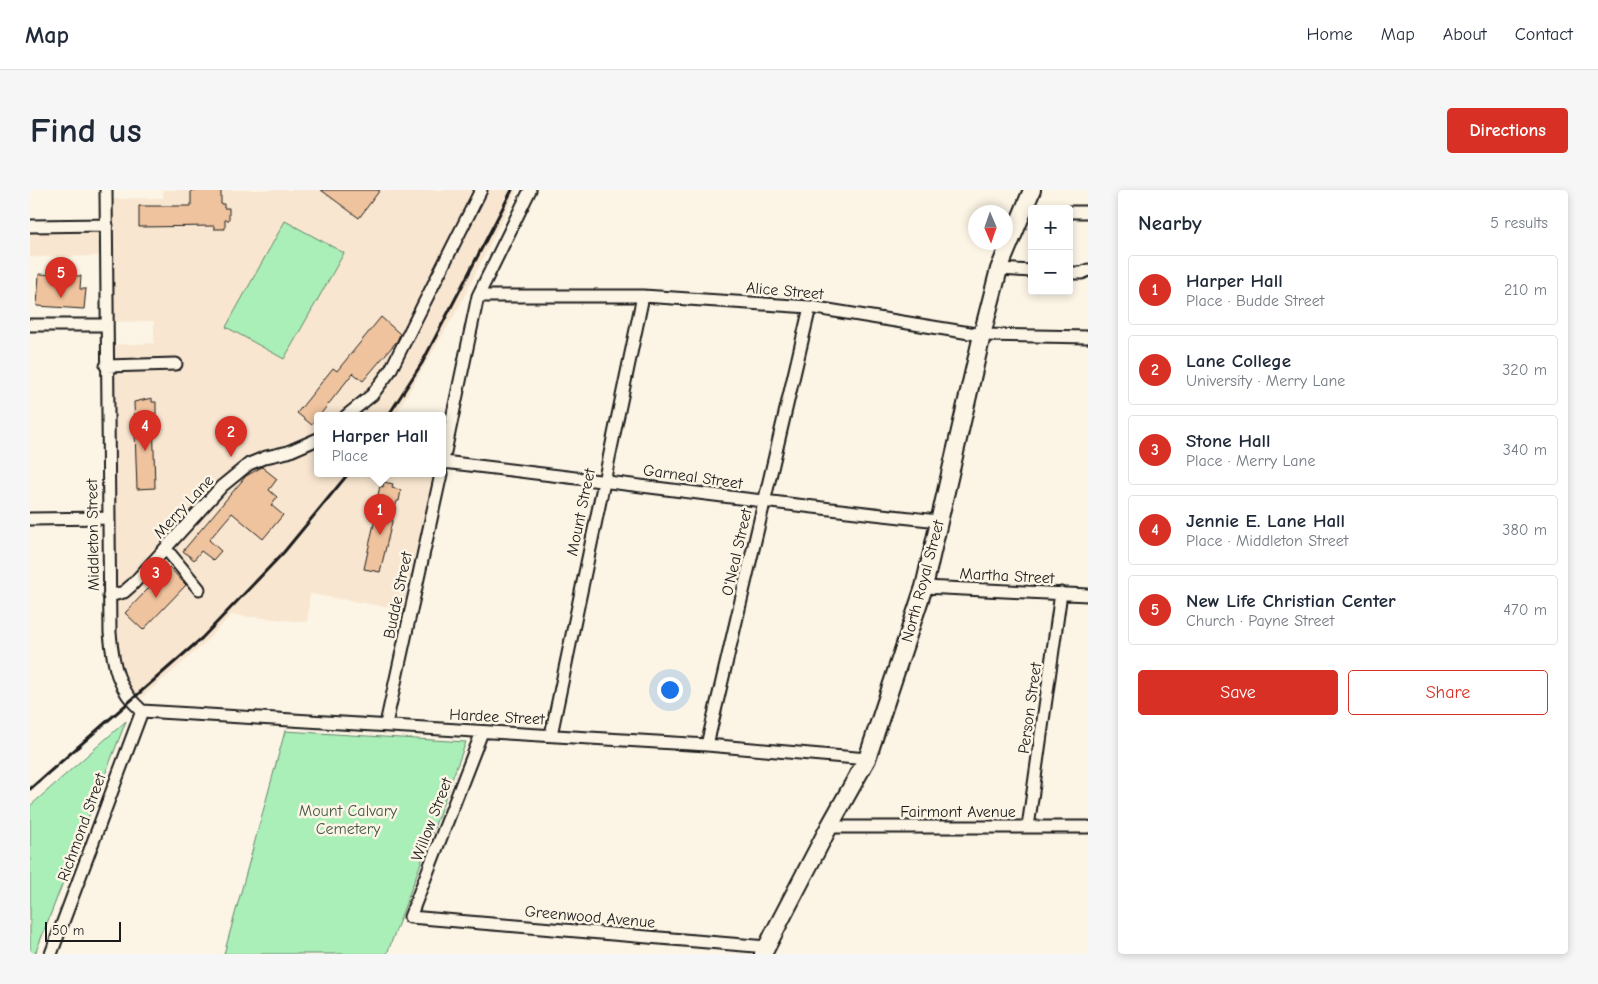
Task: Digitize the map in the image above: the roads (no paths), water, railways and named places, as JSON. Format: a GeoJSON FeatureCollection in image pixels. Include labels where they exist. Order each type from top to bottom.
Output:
{"type":"FeatureCollection","features":[{"type":"Feature","properties":{"kind":"main road","name":"North Royal Street"},"geometry":{"type":"LineString","coordinates":[[765,951],[829,827],[867,759],[924,587],[982,335],[999,270],[1026,212],[1032,190]]}},
{"type":"Feature","properties":{"kind":"street","name":"Middleton Street"},"geometry":{"type":"LineString","coordinates":[[106,190],[109,596],[114,666],[117,678],[129,700],[142,711]]}},
{"type":"Feature","properties":{"kind":"street"},"geometry":{"type":"LineString","coordinates":[[351,412],[372,395],[390,372],[481,190]]}},
{"type":"Feature","properties":{"kind":"street"},"geometry":{"type":"LineString","coordinates":[[446,450],[478,296],[530,190]]}},
{"type":"Feature","properties":{"kind":"street"},"geometry":{"type":"LineString","coordinates":[[1073,212],[1088,212]]}},
{"type":"Feature","properties":{"kind":"street"},"geometry":{"type":"LineString","coordinates":[[30,226],[106,225]]}},
{"type":"Feature","properties":{"kind":"street"},"geometry":{"type":"LineString","coordinates":[[999,270],[1028,271]]}},
{"type":"Feature","properties":{"kind":"street"},"geometry":{"type":"LineString","coordinates":[[1073,273],[1082,273],[1088,270]]}},
{"type":"Feature","properties":{"kind":"street","name":"Alice Street"},"geometry":{"type":"LineString","coordinates":[[478,296],[643,296],[810,307],[982,335],[1088,336]]}},
{"type":"Feature","properties":{"kind":"street","name":"Mount Street"},"geometry":{"type":"LineString","coordinates":[[551,735],[643,296]]}},
{"type":"Feature","properties":{"kind":"street","name":"O'Neal Street"},"geometry":{"type":"LineString","coordinates":[[707,745],[810,307]]}},
{"type":"Feature","properties":{"kind":"street"},"geometry":{"type":"LineString","coordinates":[[30,325],[106,325]]}},
{"type":"Feature","properties":{"kind":"street"},"geometry":{"type":"LineString","coordinates":[[106,366],[176,364]]}},
{"type":"Feature","properties":{"kind":"street","name":"Merry Lane"},"geometry":{"type":"LineString","coordinates":[[109,596],[124,592],[166,549],[222,486],[248,464],[266,457],[288,452],[314,441]]}},
{"type":"Feature","properties":{"kind":"street","name":"Garneal Street"},"geometry":{"type":"LineString","coordinates":[[446,464],[603,480],[765,503],[939,521]]}},
{"type":"Feature","properties":{"kind":"street","name":"Budde Street"},"geometry":{"type":"LineString","coordinates":[[386,724],[440,477]]}},
{"type":"Feature","properties":{"kind":"street"},"geometry":{"type":"LineString","coordinates":[[30,519],[108,518]]}},
{"type":"Feature","properties":{"kind":"street"},"geometry":{"type":"LineString","coordinates":[[166,549],[199,589]]}},
{"type":"Feature","properties":{"kind":"street","name":"Martha Street"},"geometry":{"type":"LineString","coordinates":[[924,587],[1088,595]]}},
{"type":"Feature","properties":{"kind":"street","name":"Person Street"},"geometry":{"type":"LineString","coordinates":[[1028,827],[1061,594]]}},
{"type":"Feature","properties":{"kind":"street","name":"Hardee Street"},"geometry":{"type":"LineString","coordinates":[[142,711],[386,724],[482,732],[707,745],[867,759]]}},
{"type":"Feature","properties":{"kind":"street","name":"Richmond Street"},"geometry":{"type":"LineString","coordinates":[[51,954],[142,711]]}},
{"type":"Feature","properties":{"kind":"street","name":"Willow Street"},"geometry":{"type":"LineString","coordinates":[[410,917],[482,732]]}},
{"type":"Feature","properties":{"kind":"street","name":"Fairmont Avenue"},"geometry":{"type":"LineString","coordinates":[[829,827],[1088,827]]}},
{"type":"Feature","properties":{"kind":"street","name":"Greenwood Avenue"},"geometry":{"type":"LineString","coordinates":[[410,917],[765,951]]}},
{"type":"Feature","properties":{"kind":"railway"},"geometry":{"type":"LineString","coordinates":[[391,412],[422,363],[512,190]]}},
{"type":"Feature","properties":{"kind":"railway"},"geometry":{"type":"LineString","coordinates":[[30,789],[202,638],[284,552],[346,477]]}},
{"type":"Feature","properties":{"kind":"place","name":"New Life Christian Center"},"geometry":{"type":"Point","coordinates":[61,298]}},
{"type":"Feature","properties":{"kind":"place","name":"Jennie E. Lane Hall"},"geometry":{"type":"Point","coordinates":[145,451]}},
{"type":"Feature","properties":{"kind":"place","name":"Lane College"},"geometry":{"type":"Point","coordinates":[231,457]}},
{"type":"Feature","properties":{"kind":"place","name":"Harper Hall"},"geometry":{"type":"Point","coordinates":[380,535]}},
{"type":"Feature","properties":{"kind":"place","name":"Stone Hall"},"geometry":{"type":"Point","coordinates":[156,598]}},
{"type":"Feature","properties":{"kind":"park label","name":"Mount Calvary Cemetery"},"geometry":{"type":"Point","coordinates":[348,819]}}]}
